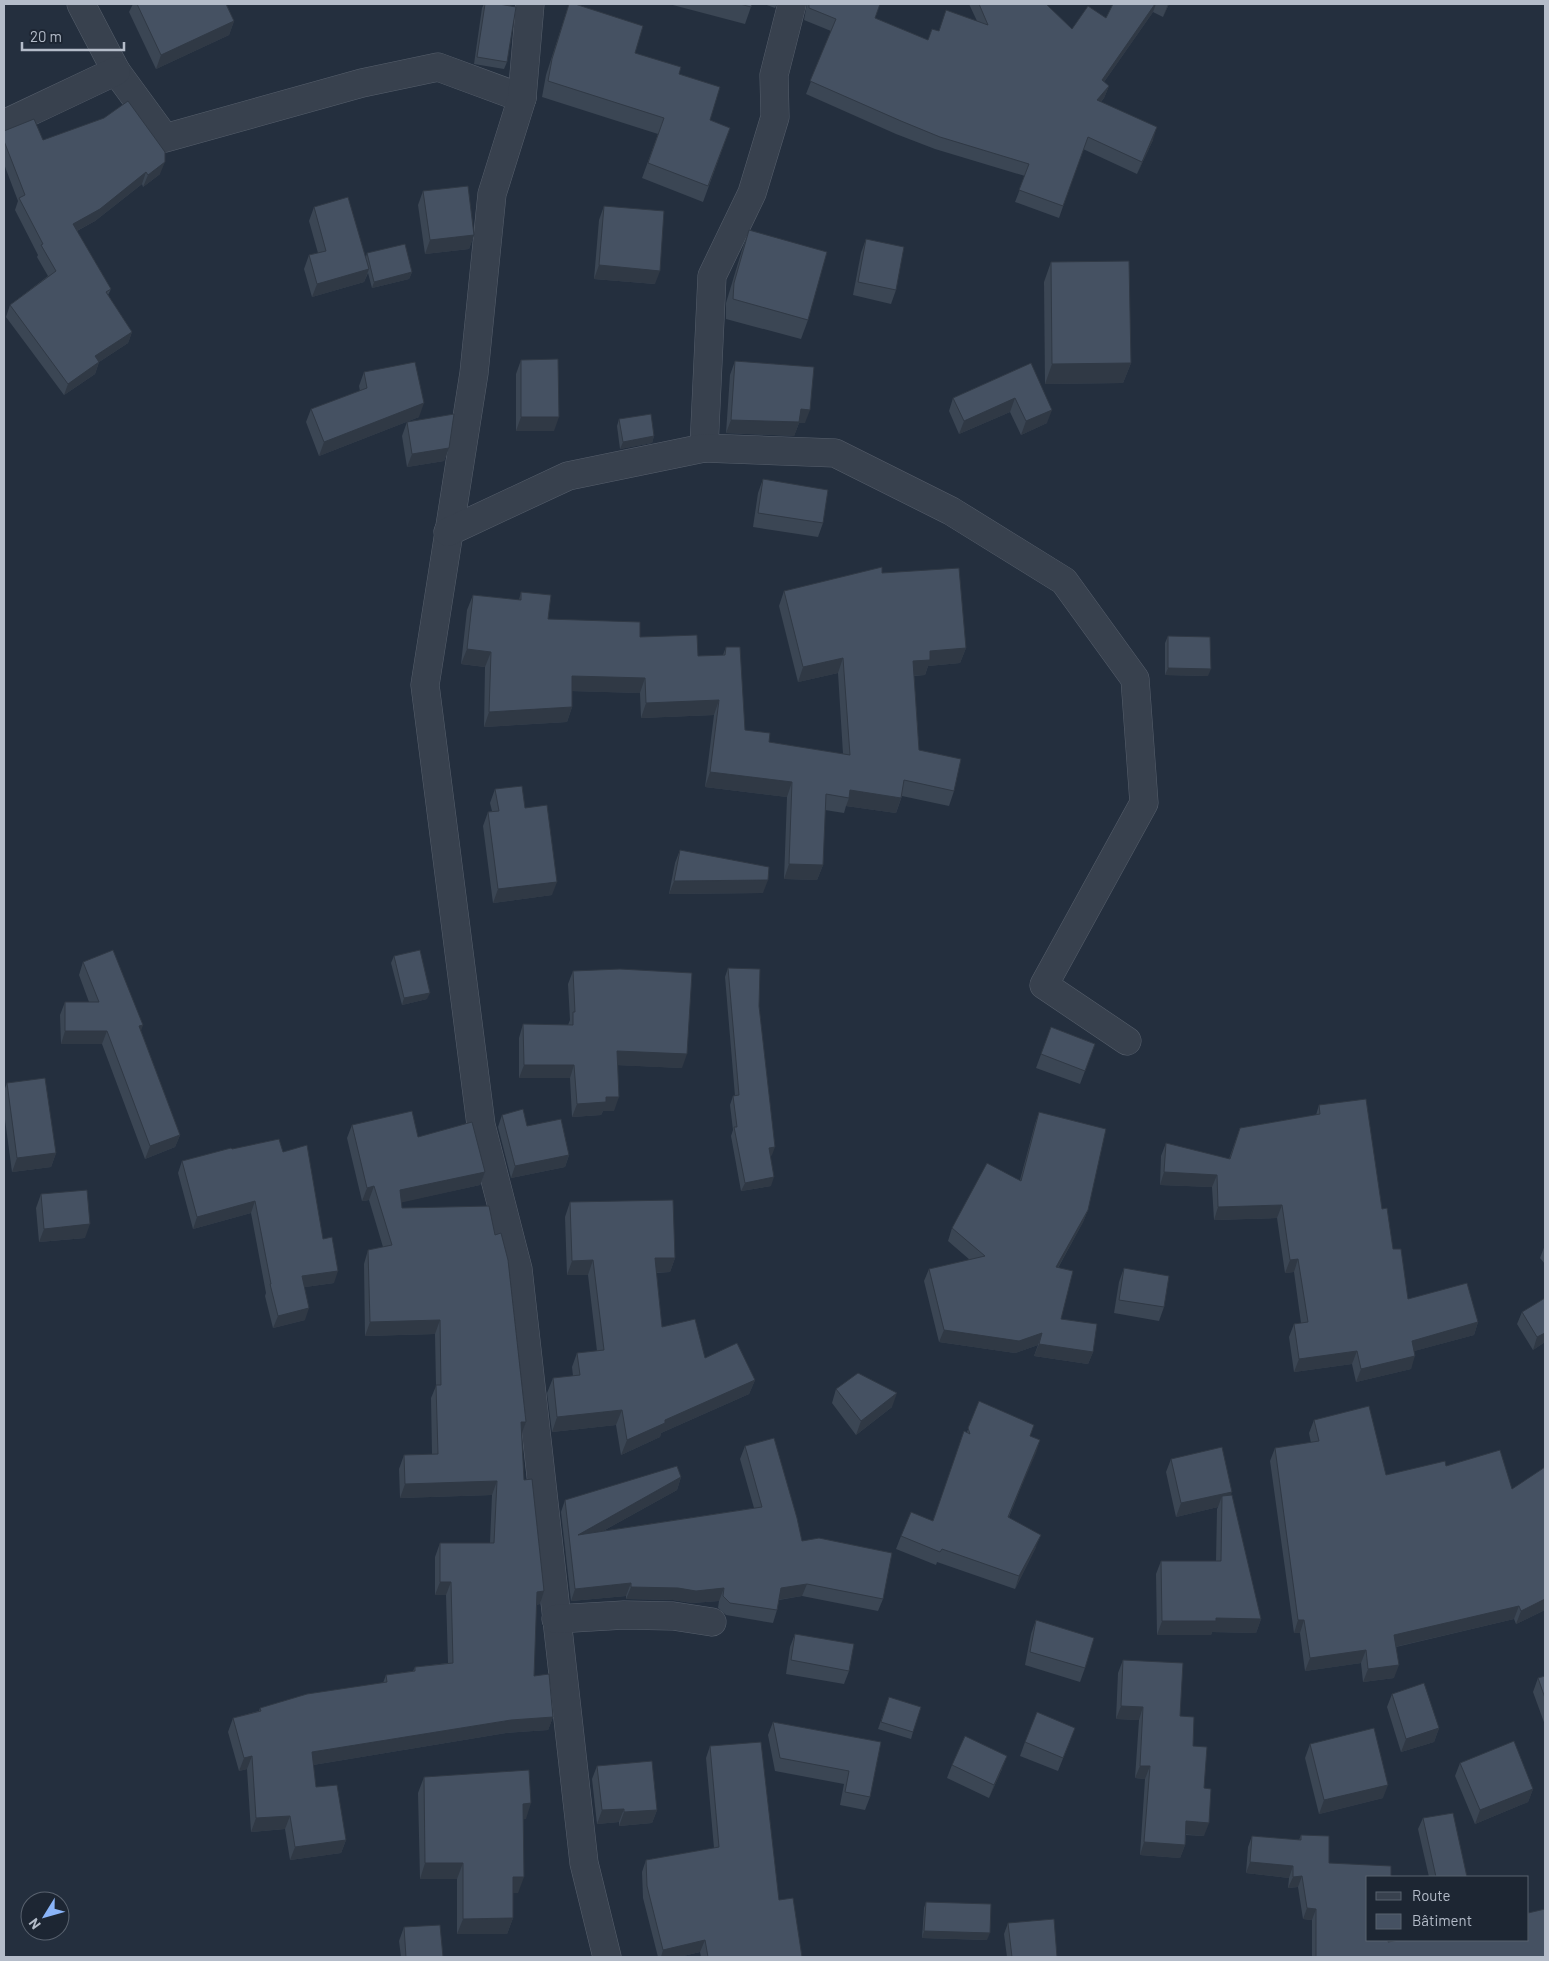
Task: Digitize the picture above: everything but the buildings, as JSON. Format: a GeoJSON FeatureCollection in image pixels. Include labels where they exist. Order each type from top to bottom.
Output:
{"type":"FeatureCollection","features":[{"type":"Feature","properties":{"kind":"street"},"geometry":{"type":"LineString","coordinates":[[81,4],[116,71],[165,138],[362,83],[438,67],[522,98]]}},
{"type":"Feature","properties":{"kind":"street"},"geometry":{"type":"LineString","coordinates":[[530,4],[522,98],[492,194],[474,373],[425,685],[481,1125],[518,1270],[584,1863],[607,1957]]}},
{"type":"Feature","properties":{"kind":"street"},"geometry":{"type":"LineString","coordinates":[[704,448],[712,276],[752,193],[775,117],[774,75],[792,4]]}},
{"type":"Feature","properties":{"kind":"street"},"geometry":{"type":"LineString","coordinates":[[4,124],[116,71]]}},
{"type":"Feature","properties":{"kind":"street"},"geometry":{"type":"LineString","coordinates":[[448,532],[568,476],[704,448],[835,453],[951,511],[1064,581],[1135,679],[1144,803],[1044,985],[1127,1041]]}},
{"type":"Feature","properties":{"kind":"street"},"geometry":{"type":"LineString","coordinates":[[556,1619],[634,1615],[673,1616],[712,1622]]}}]}
